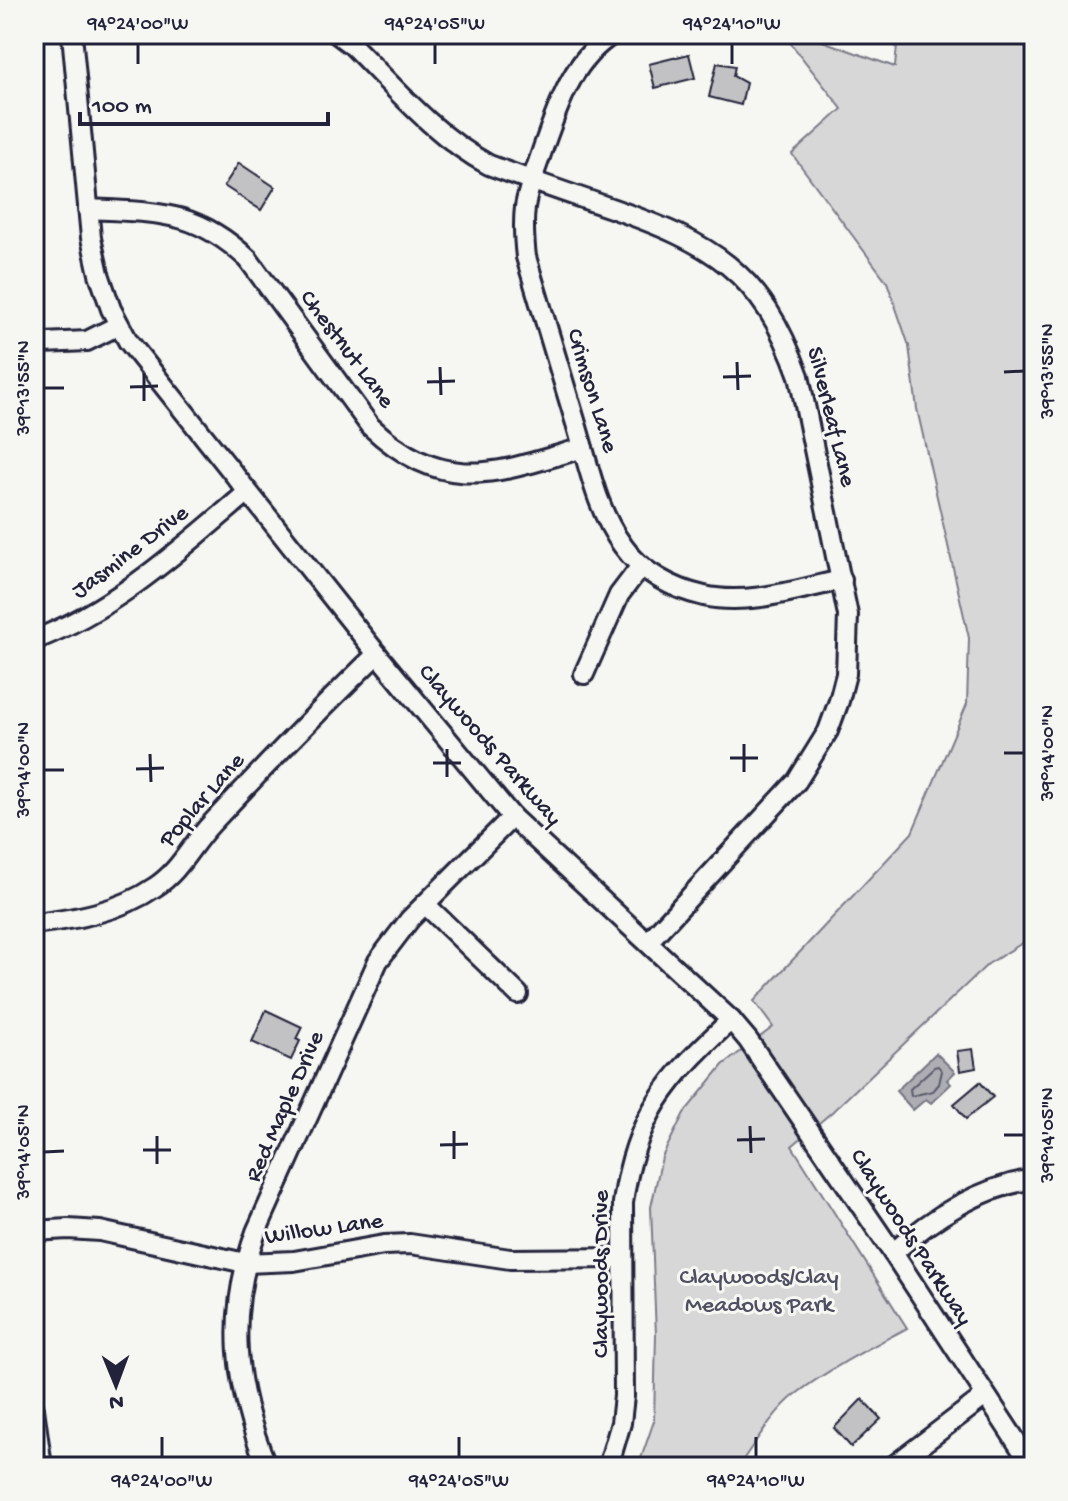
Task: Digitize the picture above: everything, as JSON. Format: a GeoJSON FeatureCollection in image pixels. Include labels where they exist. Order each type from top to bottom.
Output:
{"type":"FeatureCollection","features":[{"type":"Feature","properties":{"kind":"street","name":"Claywoods Parkway"},"geometry":{"type":"LineString","coordinates":[[72,34],[91,238],[99,274],[128,341],[377,654],[512,817],[731,1020],[748,1040],[1033,1467]]}},
{"type":"Feature","properties":{"kind":"street","name":"Silverleaf Lane"},"geometry":{"type":"LineString","coordinates":[[337,34],[353,46],[442,135],[466,153],[489,165],[671,229],[692,240],[736,272],[758,296],[789,346],[799,376],[842,580],[849,643],[846,674],[828,731],[797,781],[648,942]]}},
{"type":"Feature","properties":{"kind":"street","name":"Crimson Lane"},"geometry":{"type":"LineString","coordinates":[[613,34],[590,53],[563,93],[525,206],[524,233],[526,257],[602,509],[611,529],[641,566],[684,591],[727,599],[751,598],[842,580]]}},
{"type":"Feature","properties":{"kind":"street","name":"Chestnut Lane"},"geometry":{"type":"LineString","coordinates":[[88,209],[169,214],[202,225],[230,242],[248,259],[370,426],[411,457],[432,467],[480,474],[504,471],[583,448]]}},
{"type":"Feature","properties":{"kind":"street"},"geometry":{"type":"LineString","coordinates":[[43,343],[87,341],[119,325]]}},
{"type":"Feature","properties":{"kind":"street","name":"Jasmine Drive"},"geometry":{"type":"LineString","coordinates":[[34,640],[79,621],[155,571],[248,492]]}},
{"type":"Feature","properties":{"kind":"street"},"geometry":{"type":"LineString","coordinates":[[584,674],[619,595],[641,566]]}},
{"type":"Feature","properties":{"kind":"street","name":"Poplar Lane"},"geometry":{"type":"LineString","coordinates":[[34,924],[100,913],[155,888],[189,855],[207,828],[315,714],[377,654]]}},
{"type":"Feature","properties":{"kind":"street","name":"Red Maple Drive"},"geometry":{"type":"LineString","coordinates":[[267,1467],[238,1364],[236,1319],[245,1263],[256,1232],[378,961],[425,904],[512,817]]}},
{"type":"Feature","properties":{"kind":"street"},"geometry":{"type":"LineString","coordinates":[[425,904],[518,994]]}},
{"type":"Feature","properties":{"kind":"street","name":"Claywoods Drive"},"geometry":{"type":"LineString","coordinates":[[608,1467],[621,1423],[624,1396],[623,1203],[627,1172],[647,1116],[678,1070],[731,1020]]}},
{"type":"Feature","properties":{"kind":"street"},"geometry":{"type":"LineString","coordinates":[[893,1253],[933,1220],[968,1201],[1034,1179]]}},
{"type":"Feature","properties":{"kind":"street","name":"Willow Lane"},"geometry":{"type":"LineString","coordinates":[[34,1231],[100,1231],[245,1263],[294,1261],[384,1245],[410,1244],[510,1259],[623,1258]]}},
{"type":"Feature","properties":{"kind":"street"},"geometry":{"type":"LineString","coordinates":[[892,1467],[985,1396]]}},
{"type":"Feature","properties":{"kind":"street"},"geometry":{"type":"LineString","coordinates":[[34,1409],[42,1467]]}},
{"type":"Feature","properties":{"kind":"green space","name":"Claywoods/Clay Meadows Park"},"geometry":{"type":"Polygon","coordinates":[[[796,34],[895,67],[898,34],[1034,34],[1034,936],[988,964],[792,1146],[907,1328],[836,1367],[796,1394],[772,1419],[738,1467],[638,1467],[654,1421],[656,1335],[651,1207],[662,1157],[684,1113],[723,1065],[773,1027],[754,1001],[912,833],[967,704],[969,638],[917,409],[909,346],[887,282],[792,154],[842,109],[789,41],[796,34]]]}},
{"type":"Feature","properties":{"kind":"water"},"geometry":{"type":"Polygon","coordinates":[[[936,1053],[955,1072],[947,1080],[951,1084],[931,1103],[926,1099],[913,1110],[896,1091],[936,1053]]]}},
{"type":"Feature","properties":{"kind":"building"},"geometry":{"type":"Polygon","coordinates":[[[689,54],[695,78],[655,88],[649,64],[689,54]]]}},
{"type":"Feature","properties":{"kind":"building"},"geometry":{"type":"Polygon","coordinates":[[[717,63],[735,66],[733,76],[746,83],[741,105],[709,97],[717,63]]]}},
{"type":"Feature","properties":{"kind":"building"},"geometry":{"type":"Polygon","coordinates":[[[239,163],[275,187],[261,210],[224,186],[239,163]]]}},
{"type":"Feature","properties":{"kind":"building"},"geometry":{"type":"Polygon","coordinates":[[[266,1010],[302,1027],[296,1039],[300,1041],[291,1060],[252,1042],[266,1010]]]}},
{"type":"Feature","properties":{"kind":"building"},"geometry":{"type":"Polygon","coordinates":[[[973,1049],[976,1068],[960,1071],[957,1051],[973,1049]]]}},
{"type":"Feature","properties":{"kind":"building"},"geometry":{"type":"Polygon","coordinates":[[[980,1082],[993,1097],[966,1119],[954,1104],[980,1082]]]}},
{"type":"Feature","properties":{"kind":"building"},"geometry":{"type":"Polygon","coordinates":[[[862,1399],[881,1419],[851,1447],[834,1428],[862,1399]]]}}]}
